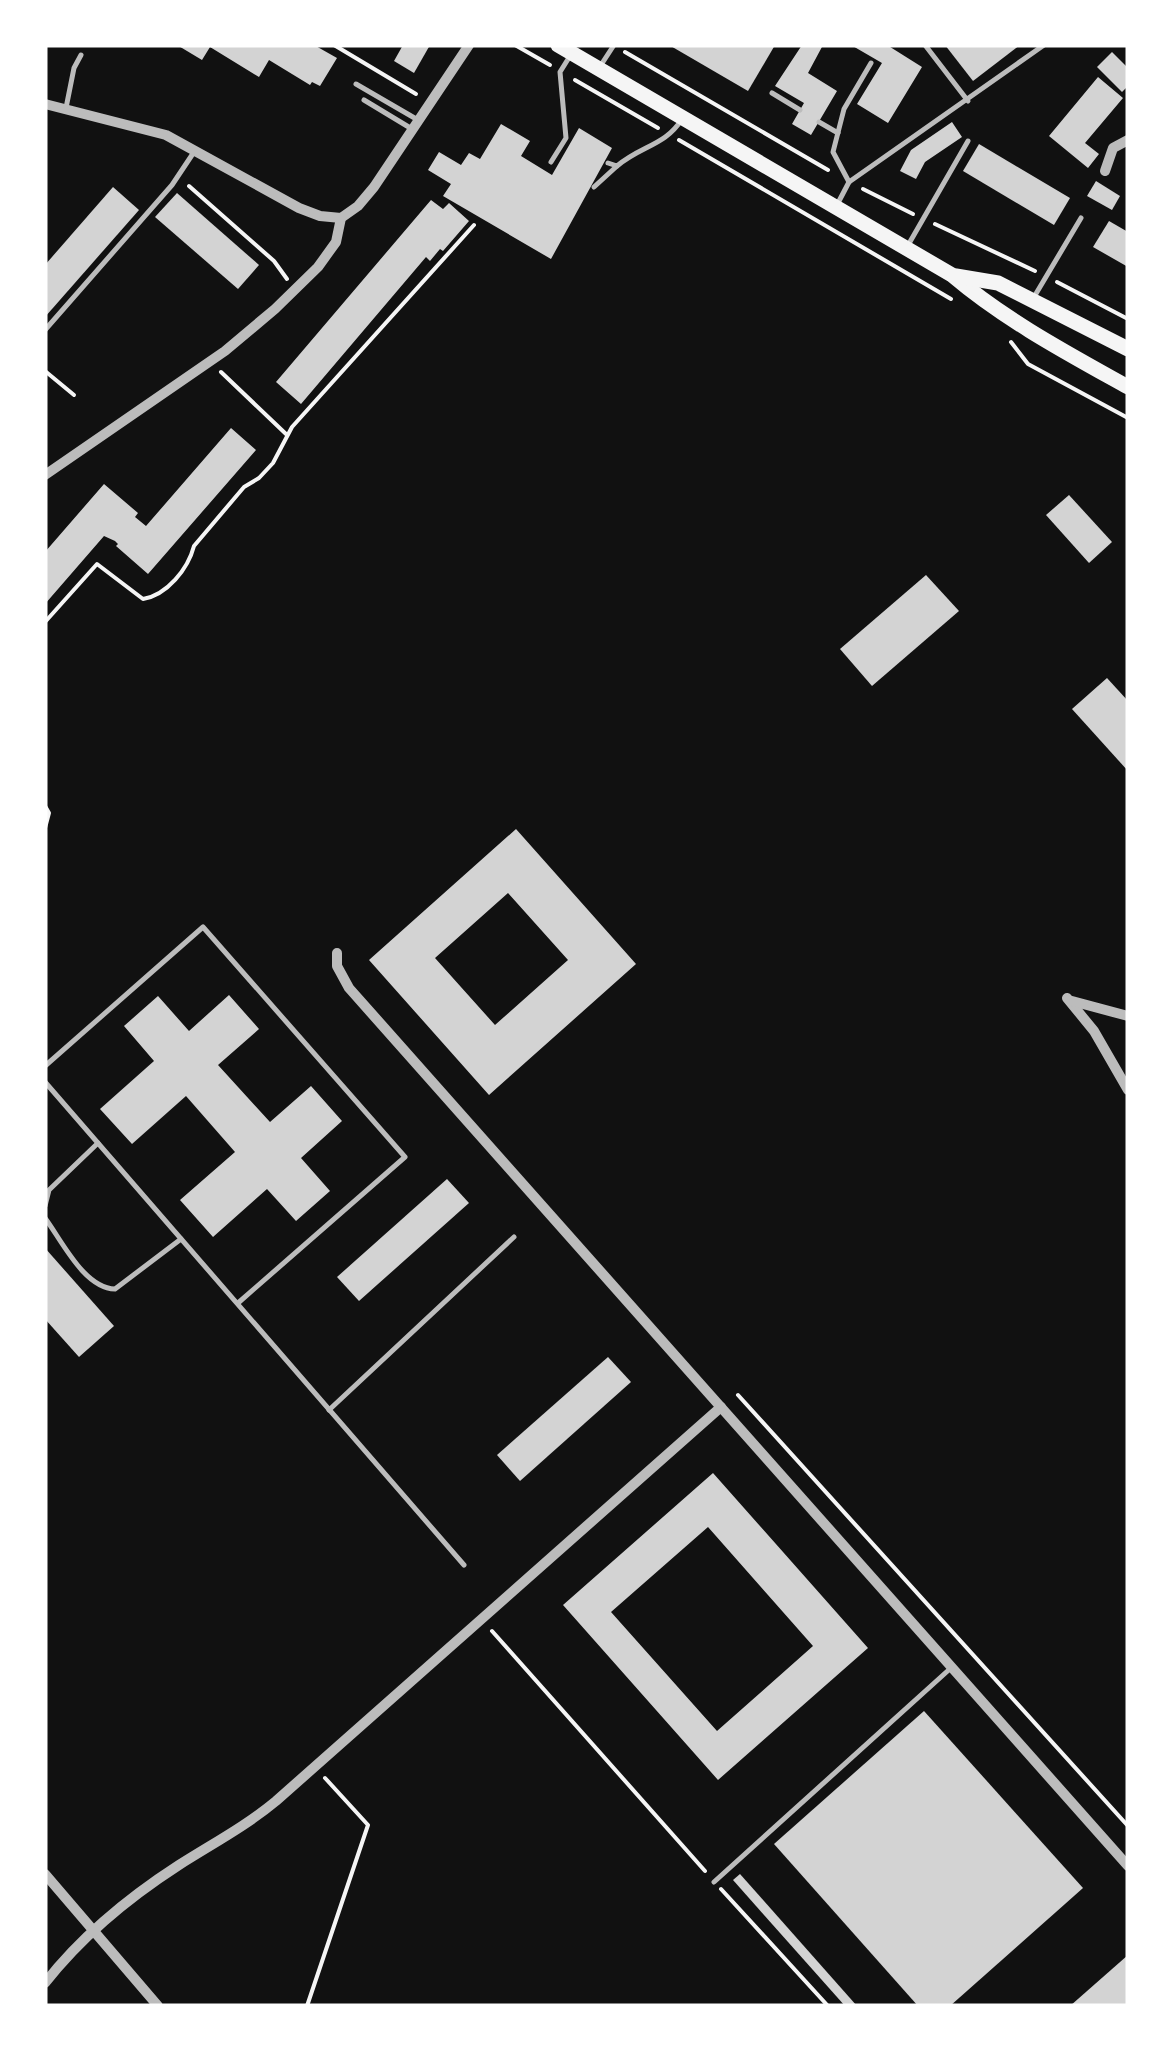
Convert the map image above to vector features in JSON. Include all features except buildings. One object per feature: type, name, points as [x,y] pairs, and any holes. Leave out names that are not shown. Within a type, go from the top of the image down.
[{"type":"main road","points":[[564,49],[952,275],[996,310],[1128,387]]},
{"type":"main road","points":[[952,275],[998,283],[1128,349]]},
{"type":"street","points":[[45,104],[142,127],[196,150],[299,208],[341,218],[374,187],[469,45]]},
{"type":"street","points":[[1105,171],[1112,148],[1128,140]]},
{"type":"street","points":[[45,475],[212,360],[296,290],[336,242],[341,218]]},
{"type":"street","points":[[337,953],[348,988],[1128,1866]]},
{"type":"street","points":[[1128,1016],[1067,998],[1094,1032],[1128,1090]]},
{"type":"street","points":[[45,1983],[95,1932],[154,1882],[248,1824],[315,1767],[721,1407]]},
{"type":"street","points":[[45,1874],[158,2006]]},
{"type":"lane","points":[[599,69],[614,45]]},
{"type":"lane","points":[[925,45],[968,102]]},
{"type":"lane","points":[[836,208],[849,182],[968,102],[1039,46]]},
{"type":"lane","points":[[551,162],[566,138],[560,72],[564,49]]},
{"type":"lane","points":[[66,108],[80,55]]},
{"type":"lane","points":[[849,182],[833,152],[844,108],[870,63]]},
{"type":"lane","points":[[356,84],[415,125]]},
{"type":"lane","points":[[772,93],[800,110]]},
{"type":"lane","points":[[364,100],[415,125]]},
{"type":"lane","points":[[594,187],[634,152],[671,136],[682,119]]},
{"type":"lane","points":[[819,122],[838,134]]},
{"type":"lane","points":[[907,249],[968,142]]},
{"type":"lane","points":[[45,330],[196,150]]},
{"type":"lane","points":[[608,163],[618,166]]},
{"type":"lane","points":[[1032,300],[1081,218]]},
{"type":"lane","points":[[45,1066],[203,927],[405,1157],[238,1303]]},
{"type":"lane","points":[[45,1082],[464,1564]]},
{"type":"lane","points":[[45,1206],[49,1190],[98,1143]]},
{"type":"lane","points":[[45,1218],[92,1281],[104,1289],[115,1290],[182,1238]]},
{"type":"lane","points":[[329,1410],[514,1238]]},
{"type":"lane","points":[[714,1882],[952,1668]]},
{"type":"path","points":[[334,45],[431,102]]},
{"type":"path","points":[[515,45],[965,307]]},
{"type":"path","points":[[176,178],[194,189],[274,261],[296,290]]},
{"type":"path","points":[[45,622],[97,564],[144,598],[165,590],[191,558],[194,546],[273,463],[288,435],[474,225]]},
{"type":"path","points":[[1008,337],[1028,364],[1128,418]]},
{"type":"path","points":[[212,360],[288,435]]},
{"type":"path","points":[[45,370],[74,395]]},
{"type":"path","points":[[45,806],[49,813],[45,828]]},
{"type":"path","points":[[738,1395],[1128,1826]]},
{"type":"path","points":[[482,1620],[828,2006]]},
{"type":"path","points":[[307,2006],[368,1825],[315,1767]]}]
